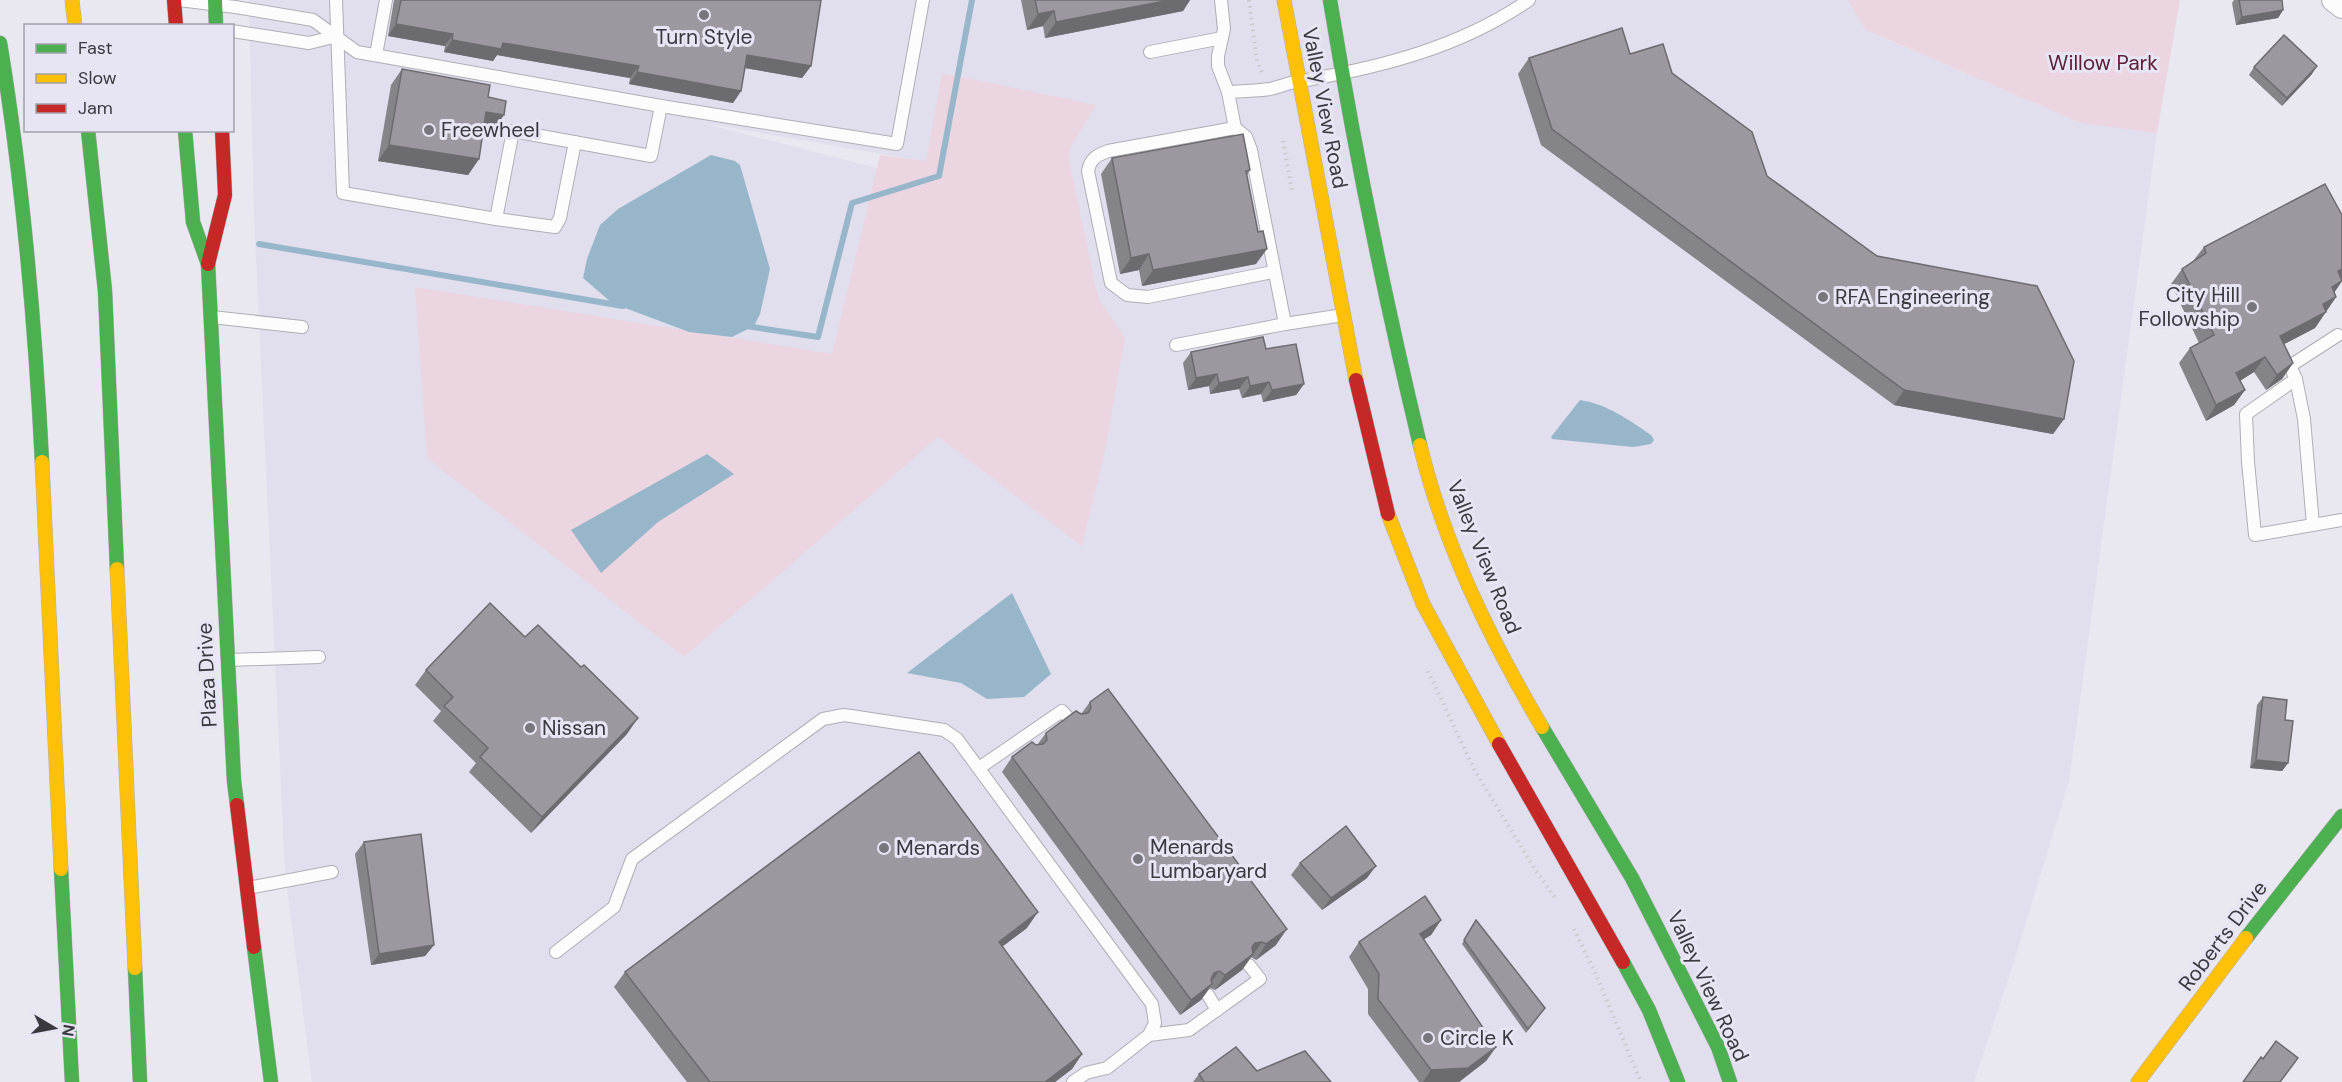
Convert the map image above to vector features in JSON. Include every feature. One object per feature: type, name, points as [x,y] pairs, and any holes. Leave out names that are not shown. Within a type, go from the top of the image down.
[{"type":"main road","points":[[72,0],[75,24]]},
{"type":"main road","points":[[174,0],[180,24]]},
{"type":"main road","name":"Valley View Road","points":[[1284,0],[1343,315],[1372,457],[1389,517],[1423,604],[1490,730],[1622,958],[1649,1010],[1678,1082]]},
{"type":"main road","name":"Valley View Road","points":[[1330,0],[1342,74],[1405,383],[1426,470],[1455,554],[1486,624],[1521,691],[1632,878],[1664,939],[1718,1047],[1730,1082]]},
{"type":"main road","points":[[215,2],[216,24]]},
{"type":"main road","points":[[0,43],[25,231],[38,372],[72,1082]]},
{"type":"main road","points":[[88,132],[105,291],[140,1082]]},
{"type":"main road","name":"Plaza Drive","points":[[185,132],[193,222],[208,264]]},
{"type":"main road","name":"Plaza Drive","points":[[222,132],[225,195],[208,264],[227,660],[234,781],[271,1082]]},
{"type":"main road","name":"Roberts Drive","points":[[2138,1082],[2246,938],[2342,816]]},
{"type":"main road","points":[[138,998],[146,1082]]},
{"type":"main road","points":[[60,1082],[68,1000]]},
{"type":"street","points":[[2333,0],[2342,8]]},
{"type":"lane","points":[[179,0],[215,2],[313,20],[357,52],[661,106],[897,144],[923,0]]},
{"type":"lane","points":[[336,0],[343,193],[555,227],[560,218],[575,142]]},
{"type":"lane","points":[[376,55],[386,0]]},
{"type":"lane","points":[[1221,0],[1224,29],[1218,66],[1228,92],[1235,128],[1246,137],[1251,150],[1284,324]]},
{"type":"lane","points":[[1228,92],[1270,89],[1420,54],[1473,34],[1505,17],[1529,0]]},
{"type":"lane","points":[[234,32],[309,44],[337,36]]},
{"type":"lane","points":[[1150,52],[1222,38]]},
{"type":"lane","points":[[496,219],[513,131],[651,156],[661,106]]},
{"type":"lane","points":[[1235,128],[1108,151],[1094,158],[1089,164],[1088,171],[1111,283],[1127,296],[1148,297],[1273,272]]},
{"type":"lane","points":[[1176,345],[1343,315]]},
{"type":"lane","points":[[210,316],[302,327]]},
{"type":"lane","points":[[2313,525],[2304,419],[2296,379],[2290,366],[2341,336]]},
{"type":"lane","points":[[2296,379],[2246,414],[2255,535],[2342,520]]},
{"type":"lane","points":[[227,660],[319,657]]},
{"type":"lane","points":[[979,768],[1062,711],[1072,722]]},
{"type":"lane","points":[[556,952],[614,907],[632,859],[824,719],[844,715],[944,730],[957,739],[979,768],[1147,995],[1155,1013],[1155,1023],[1149,1035],[1107,1068],[1086,1073],[1073,1082]]},
{"type":"lane","points":[[1019,741],[1028,753]]},
{"type":"lane","points":[[246,888],[332,872]]},
{"type":"lane","points":[[1149,1035],[1189,1030],[1260,979],[1249,965]]},
{"type":"lane","points":[[1208,995],[1217,1010]]},
{"type":"lane","points":[[1100,1082],[1107,1068]]},
{"type":"shaded area","points":[[249,0],[1852,0],[1874,34],[2044,107],[2157,133],[2069,781],[2014,962],[1974,1082],[312,1082],[285,872],[254,214]],"holes":[[[698,122],[927,162],[924,180]]]},
{"type":"green space","name":"Willow Park","points":[[1848,0],[2180,0],[2157,133],[2081,123],[1866,30]]},
{"type":"green space","points":[[942,73],[1096,105],[1070,148],[1069,160],[1098,298],[1125,338],[1105,450],[1082,546],[938,437],[684,657],[427,458],[415,287],[832,354],[880,155],[926,161]]},
{"type":"water","points":[[711,155],[735,161],[740,165],[770,269],[760,314],[754,326],[732,337],[689,332],[612,303],[583,278],[587,259],[600,225],[618,209]]},
{"type":"water","points":[[1580,400],[1617,413],[1651,435],[1654,440],[1651,444],[1633,447],[1552,439],[1551,437]]},
{"type":"water","points":[[707,454],[734,474],[658,522],[601,573],[571,530]]},
{"type":"water","points":[[1012,593],[1051,674],[1024,697],[987,699],[961,683],[907,673]]},
{"type":"building","points":[[401,0],[821,0],[811,66],[747,55],[741,91],[637,72],[639,66],[503,43],[501,49],[452,40],[453,34],[396,24]]},
{"type":"building","points":[[1035,0],[1170,0],[1056,22],[1054,11],[1038,14]]},
{"type":"building","points":[[2239,0],[2282,0],[2283,10],[2242,17]]},
{"type":"building","points":[[1622,28],[1630,54],[1663,44],[1672,73],[1752,132],[1767,176],[1877,256],[2037,286],[2074,361],[2064,419],[1904,390],[1552,129],[1529,58]]},
{"type":"building","points":[[2284,35],[2317,66],[2287,98],[2254,67]]},
{"type":"building","name":"Freewheel","points":[[402,69],[490,85],[488,97],[506,101],[504,115],[486,112],[479,159],[389,145]]},
{"type":"building","points":[[1243,134],[1250,170],[1246,171],[1258,232],[1263,231],[1267,249],[1153,270],[1149,254],[1131,258],[1112,158]]},
{"type":"building","name":"City Hill Followship","points":[[2325,184],[2342,215],[2342,269],[2338,271],[2342,281],[2332,287],[2336,297],[2323,304],[2326,312],[2280,336],[2293,363],[2277,375],[2265,357],[2236,373],[2245,390],[2216,405],[2190,348],[2214,335],[2182,269],[2206,253],[2204,247]]},
{"type":"building","points":[[1263,337],[1266,349],[1296,344],[1304,384],[1272,390],[1269,382],[1250,386],[1248,377],[1219,383],[1217,374],[1196,378],[1191,352]]},
{"type":"building","name":"Nissan","points":[[490,603],[525,637],[538,625],[581,667],[584,665],[638,718],[542,817],[480,757],[488,748],[444,706],[453,697],[426,670]]},
{"type":"building","name":"Menards Lumbaryard","points":[[1108,689],[1287,929],[1266,944],[1255,943],[1252,947],[1253,954],[1225,975],[1219,971],[1214,973],[1211,979],[1212,984],[1191,1000],[1012,757],[1032,742],[1036,745],[1043,744],[1047,740],[1046,733],[1076,711],[1081,714],[1088,713],[1091,708],[1090,702]]},
{"type":"building","points":[[2263,697],[2287,700],[2285,720],[2293,721],[2288,763],[2256,760]]},
{"type":"building","name":"Menards","points":[[919,752],[1038,912],[999,942],[1082,1054],[1045,1082],[710,1082],[625,972]]},
{"type":"building","points":[[1346,826],[1376,866],[1331,898],[1300,863]]},
{"type":"building","points":[[421,834],[434,945],[379,954],[364,842]]},
{"type":"building","points":[[1425,896],[1441,920],[1420,934],[1496,1047],[1468,1068],[1431,1070],[1378,999],[1379,974],[1359,942]]},
{"type":"building","name":"Circle K","points":[[1476,920],[1545,1008],[1528,1029],[1464,940]]},
{"type":"building","points":[[2276,1041],[2298,1058],[2280,1082],[2243,1082],[2261,1057],[2263,1059]]},
{"type":"building","points":[[1236,1047],[1257,1071],[1305,1051],[1331,1082],[1204,1082],[1199,1074]]},
{"type":"waterway","points":[[746,326],[818,337],[852,203],[939,176],[972,0]]},
{"type":"waterway","points":[[259,244],[623,306]]},
{"type":"traffic: fast","points":[[215,0],[216,24]]},
{"type":"traffic: fast","points":[[1330,0],[1371,223],[1420,445]]},
{"type":"traffic: fast","points":[[0,43],[27,252],[42,462]]},
{"type":"traffic: fast","points":[[88,132],[105,291],[117,569]]},
{"type":"traffic: fast","points":[[185,132],[193,222],[208,264],[237,805]]},
{"type":"traffic: fast","points":[[1542,727],[1632,878],[1718,1047],[1730,1082]]},
{"type":"traffic: fast","points":[[2246,938],[2342,816]]},
{"type":"traffic: fast","points":[[61,869],[72,1082]]},
{"type":"traffic: fast","points":[[254,947],[271,1082]]},
{"type":"traffic: fast","points":[[1623,962],[1649,1010],[1678,1082]]},
{"type":"traffic: fast","points":[[135,968],[140,1082]]},
{"type":"traffic: slow","points":[[72,0],[75,24]]},
{"type":"traffic: slow","points":[[1284,0],[1356,380]]},
{"type":"traffic: slow","points":[[1420,445],[1442,519],[1470,590],[1504,660],[1542,727]]},
{"type":"traffic: slow","points":[[42,462],[61,869]]},
{"type":"traffic: slow","points":[[1388,514],[1423,604],[1499,744]]},
{"type":"traffic: slow","points":[[117,569],[135,968]]},
{"type":"traffic: slow","points":[[2138,1082],[2246,938]]},
{"type":"traffic: jam","points":[[174,0],[176,24]]},
{"type":"traffic: jam","points":[[208,264],[225,195],[222,132]]},
{"type":"traffic: jam","points":[[1356,380],[1388,514]]},
{"type":"traffic: jam","points":[[1499,744],[1623,962]]},
{"type":"traffic: jam","points":[[237,805],[254,947]]},
{"type":"place","name":"Turn Style","points":[[704,15]]},
{"type":"place","name":"Freewheel","points":[[429,130]]},
{"type":"place","name":"RFA Engineering","points":[[1823,297]]},
{"type":"place","name":"City Hill Followship","points":[[2252,307]]},
{"type":"place","name":"Nissan","points":[[530,728]]},
{"type":"place","name":"Menards","points":[[884,848]]},
{"type":"place","name":"Menards Lumbaryard","points":[[1138,859]]},
{"type":"place","name":"Circle K","points":[[1428,1038]]}]
